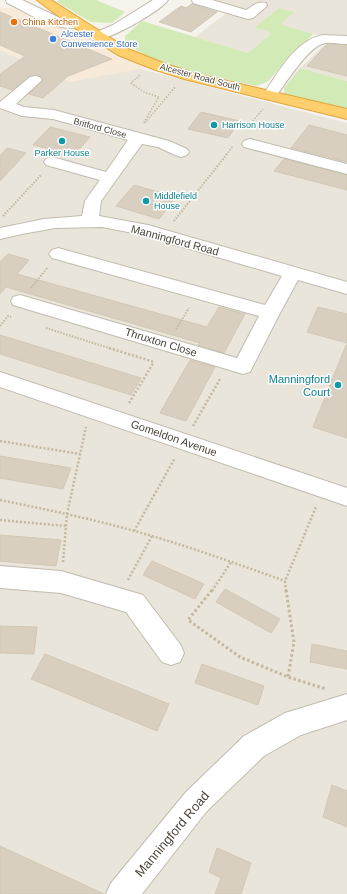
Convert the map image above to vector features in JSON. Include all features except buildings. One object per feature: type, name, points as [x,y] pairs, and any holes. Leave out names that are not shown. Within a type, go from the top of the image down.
[{"type":"highway","name":"Alcester Road South","points":[[43,0],[123,52],[158,66],[188,76],[347,114]]},
{"type":"street","points":[[12,0],[57,22],[78,24]]},
{"type":"street","points":[[97,36],[118,28],[162,0]]},
{"type":"street","points":[[198,0],[248,15],[261,6]]},
{"type":"street","points":[[270,95],[290,68],[311,44],[317,40],[324,39],[347,40]]},
{"type":"street","name":"Britford Close","points":[[35,80],[5,105],[22,111],[54,115],[138,138],[93,201],[90,221]]},
{"type":"street","points":[[138,138],[169,146],[181,152]]},
{"type":"street","points":[[244,139],[347,169]]},
{"type":"street","points":[[52,162],[110,178]]},
{"type":"street","name":"Manningford Road","points":[[0,234],[19,228],[53,223],[90,221],[115,224],[347,288]]},
{"type":"street","points":[[58,254],[270,313]]},
{"type":"street","name":"Thruxton Close","points":[[18,310],[165,344],[243,367],[270,313],[293,273]]},
{"type":"street","name":"Gomeldon Avenue","points":[[0,379],[323,490],[347,496]]},
{"type":"street","points":[[0,578],[61,582],[134,603],[171,653]]},
{"type":"street","name":"Manningford Road","points":[[124,893],[196,802],[254,746],[340,699]]},
{"type":"path","points":[[158,66],[142,73],[131,83],[144,92],[159,97],[140,130],[179,83]]},
{"type":"path","points":[[162,236],[244,139],[265,106],[270,95]]},
{"type":"path","points":[[0,219],[52,162]]},
{"type":"path","points":[[0,326],[8,316],[18,310],[58,254]]},
{"type":"path","points":[[119,419],[198,293]]},
{"type":"path","points":[[8,316],[18,310]]},
{"type":"path","points":[[44,328],[154,362]]},
{"type":"path","points":[[134,531],[184,441],[230,363]]},
{"type":"path","points":[[61,582],[67,514],[90,409]]},
{"type":"path","points":[[0,441],[80,454]]},
{"type":"path","points":[[288,677],[294,642],[285,581],[323,490]]},
{"type":"path","points":[[0,500],[67,514],[152,536],[285,581]]},
{"type":"path","points":[[0,520],[66,526]]},
{"type":"path","points":[[118,598],[152,536]]},
{"type":"path","points":[[231,562],[209,596],[188,620],[240,657],[340,699]]},
{"type":"shaded area","points":[[207,0],[347,0],[347,35],[332,36],[313,34],[279,24],[293,12],[279,8],[254,28],[268,31],[271,34],[248,53],[195,37],[233,8]]},
{"type":"shaded area","points":[[0,8],[12,8],[81,34],[151,67],[69,82],[0,50]]},
{"type":"shaded area","points":[[331,43],[347,44],[347,81],[300,68],[324,45]]},
{"type":"shaded area","points":[[0,50],[69,82],[137,68],[347,123],[347,894],[0,894]]},
{"type":"green space","points":[[59,0],[96,0],[125,12],[112,23],[91,22],[57,2]]},
{"type":"green space","points":[[279,8],[294,12],[280,24],[313,34],[267,82],[256,86],[200,74],[158,62],[125,44],[125,36],[142,21],[248,53],[271,34],[268,31],[254,28]]},
{"type":"green space","points":[[300,68],[347,81],[347,110],[284,94],[284,88]]},
{"type":"place","name":"China Kitchen","points":[[14,22]]},
{"type":"place","name":"Alcester Convenience Store","points":[[53,39]]},
{"type":"place","name":"Harrison House","points":[[214,125]]},
{"type":"place","name":"Parker House","points":[[62,141]]},
{"type":"place","name":"Middlefield House","points":[[146,201]]},
{"type":"place","name":"Manningford Court","points":[[338,385]]}]
